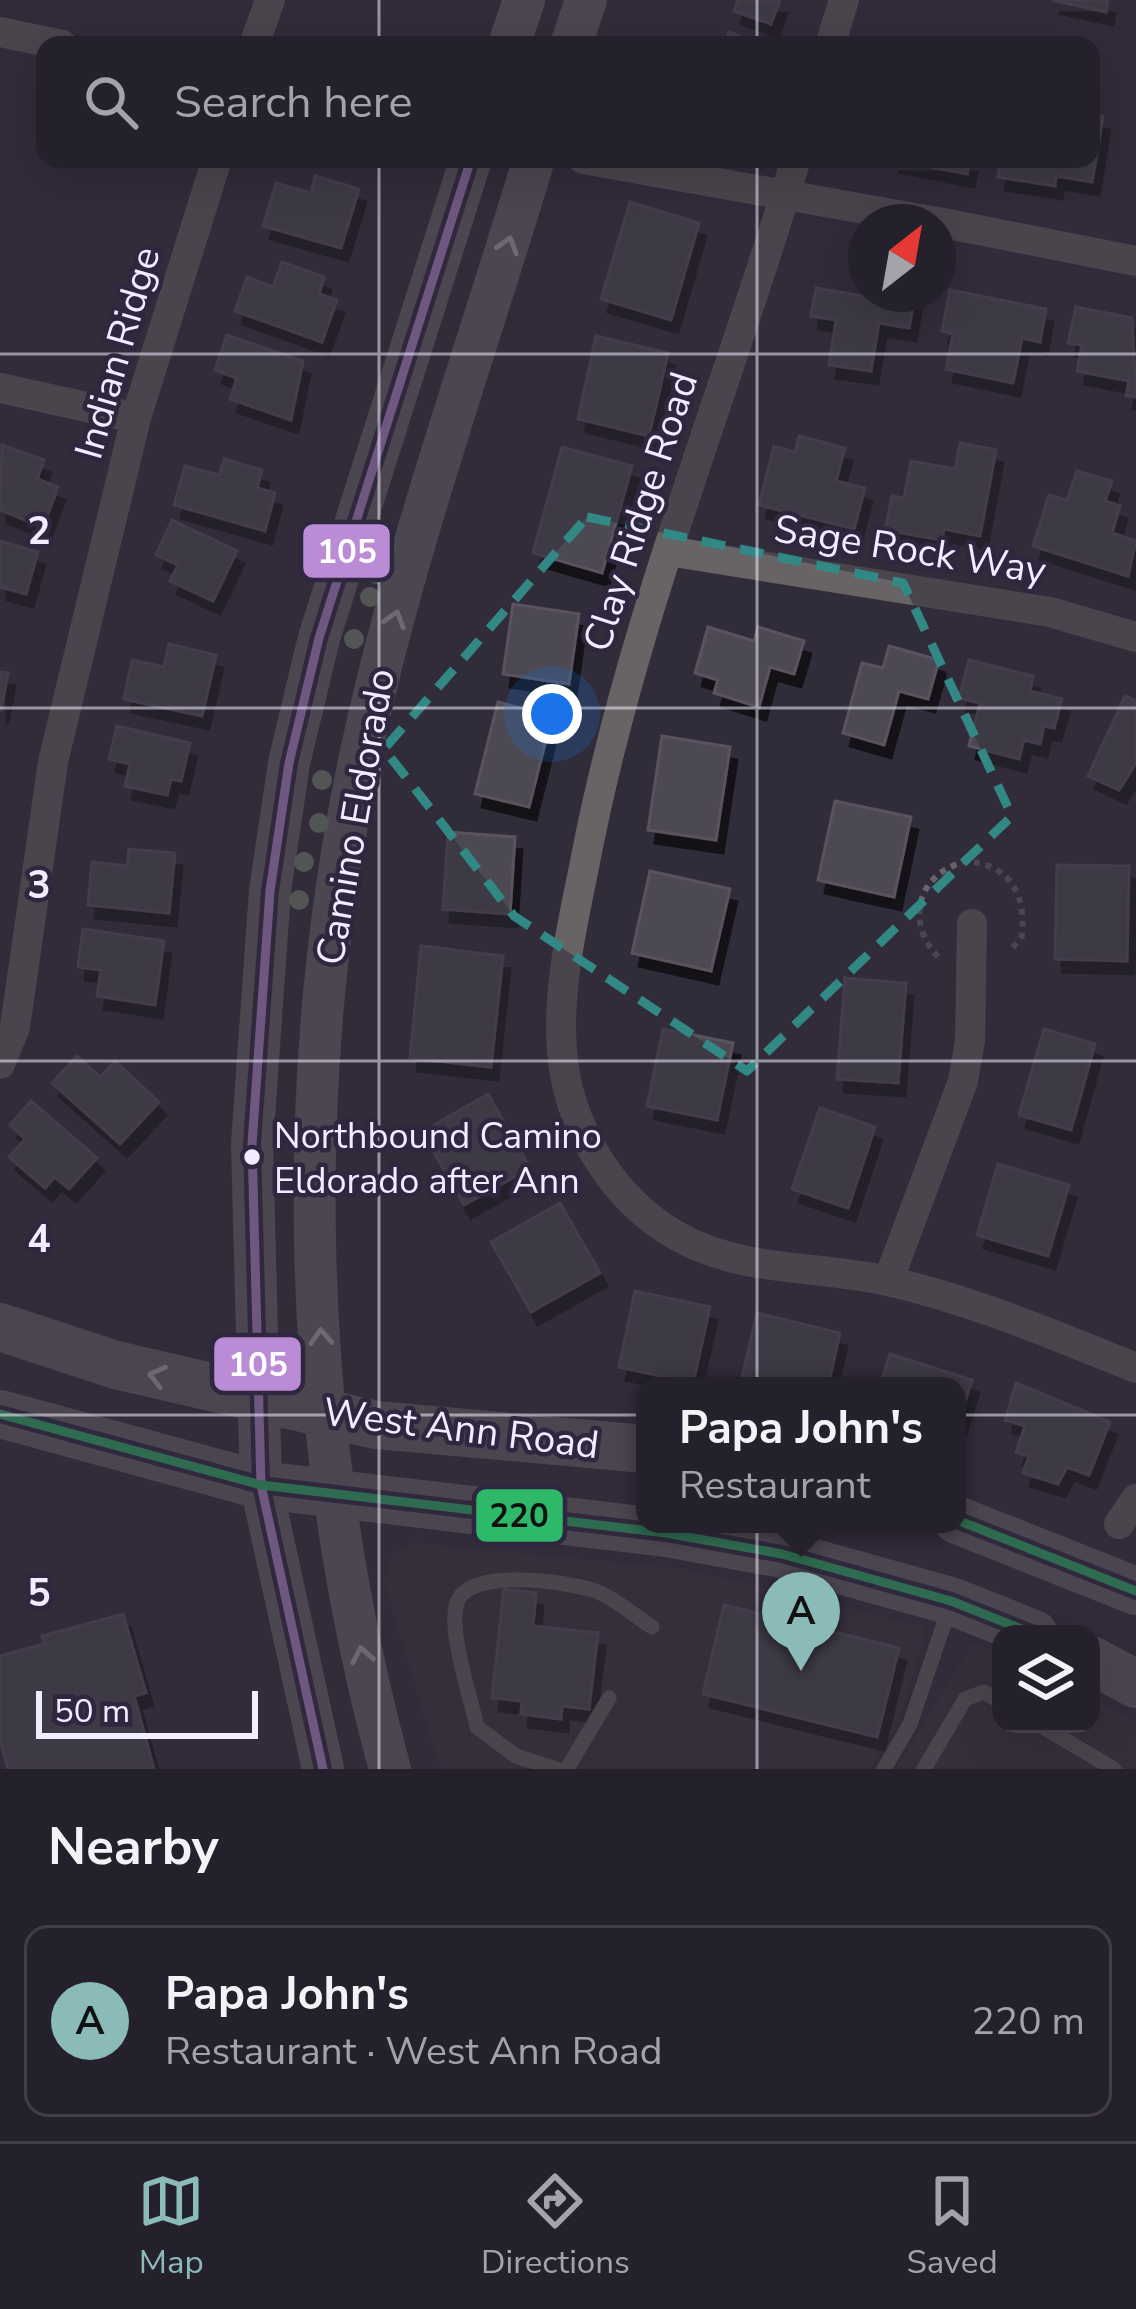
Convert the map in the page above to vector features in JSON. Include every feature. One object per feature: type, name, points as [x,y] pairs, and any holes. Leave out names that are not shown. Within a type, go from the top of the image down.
[{"type":"main road","points":[[512,36],[524,0]]},
{"type":"main road","points":[[574,36],[586,0]]},
{"type":"main road","name":"Camino Eldorado","points":[[323,1769],[261,1485],[252,1144],[270,891],[290,763],[349,535],[468,168]]},
{"type":"main road","name":"Camino Eldorado","points":[[390,1769],[369,1693],[333,1496],[326,1415],[318,1277],[321,1072],[329,954],[346,833],[389,641],[532,168]]},
{"type":"main road","name":"West Ann Road","points":[[0,1327],[116,1365],[376,1425],[636,1448]]},
{"type":"main road","name":"West Ann Road","points":[[0,1414],[261,1485],[636,1533]]},
{"type":"main road","points":[[966,1524],[1136,1591]]},
{"type":"main road","name":"West Ann Road","points":[[639,1533],[730,1544],[833,1565],[1011,1625]]},
{"type":"main road","points":[[1100,1665],[1136,1684]]},
{"type":"street","points":[[257,36],[270,0]]},
{"type":"street","points":[[833,36],[844,0]]},
{"type":"street","points":[[0,32],[36,40]]},
{"type":"street","name":"Indian Ridge","points":[[0,1064],[15,1027],[53,762],[136,418],[214,168]]},
{"type":"street","points":[[629,168],[848,208]]},
{"type":"street","name":"Clay Ridge Road","points":[[793,168],[668,551],[599,789],[573,925],[562,1052],[571,1099],[608,1174],[676,1235],[744,1262],[889,1281],[1136,1368]]},
{"type":"street","points":[[956,226],[1136,261]]},
{"type":"street","points":[[0,388],[136,418]]},
{"type":"street","name":"Sage Rock Way","points":[[668,551],[1049,612],[1136,637]]},
{"type":"street","points":[[889,1281],[963,1081],[970,1041],[972,924]]},
{"type":"lane","points":[[556,1769],[515,1756],[477,1727],[454,1623],[458,1599],[472,1585],[499,1579],[593,1589],[652,1627]]},
{"type":"lane","points":[[886,1768],[910,1724],[951,1601]]},
{"type":"lane","points":[[925,1769],[965,1699],[984,1692],[992,1697]]},
{"type":"lane","points":[[567,1769],[609,1698]]},
{"type":"lane","points":[[1053,1733],[1114,1769]]},
{"type":"path","points":[[938,956],[919,926],[923,891],[949,866],[967,861],[1001,871],[1022,900],[1022,936],[1010,952]]},
{"type":"highlighted area","points":[[587,517],[903,583],[1012,816],[747,1071],[514,916],[384,749]]},
{"type":"shaded area","points":[[411,1543],[684,1569],[927,1627],[900,1718],[870,1769],[440,1769],[384,1582],[391,1556]]},
{"type":"shaded area","points":[[972,1644],[992,1650],[992,1733],[1100,1733],[1100,1703],[1136,1722],[1136,1769],[896,1769]]},
{"type":"building","points":[[738,0],[780,0],[771,24],[734,11]]},
{"type":"building","points":[[1052,0],[1108,0],[1106,12]]},
{"type":"building","points":[[937,168],[968,168],[967,174]]},
{"type":"building","points":[[1000,168],[1094,168],[1092,182],[1056,176],[1055,186],[998,177]]},
{"type":"building","points":[[315,176],[359,189],[341,248],[263,226],[276,183],[311,193]]},
{"type":"building","points":[[630,202],[699,223],[671,320],[601,299]]},
{"type":"building","points":[[282,262],[324,277],[319,294],[337,300],[322,342],[235,311],[247,277],[273,287]]},
{"type":"building","points":[[816,288],[848,293],[848,312],[912,312],[909,328],[879,323],[871,371],[829,365],[836,320],[811,316]]},
{"type":"building","points":[[956,291],[1046,309],[1040,342],[1022,338],[1013,383],[946,369],[953,334],[942,331],[946,312],[956,312]]},
{"type":"building","points":[[1076,307],[1132,318],[1136,397],[1126,396],[1129,381],[1077,371],[1082,345],[1068,343]]},
{"type":"building","points":[[227,335],[303,361],[291,420],[230,399],[237,378],[215,370]]},
{"type":"building","points":[[596,336],[668,353],[649,436],[578,419]]},
{"type":"building","points":[[799,436],[845,448],[836,481],[865,488],[854,529],[759,505],[774,446],[795,452]]},
{"type":"building","points":[[960,443],[996,450],[980,536],[944,529],[942,540],[885,530],[892,496],[904,498],[911,461],[955,469]]},
{"type":"building","points":[[2,445],[44,460],[37,479],[58,487],[43,527],[0,510]]},
{"type":"building","points":[[562,447],[632,466],[602,573],[533,553]]},
{"type":"building","points":[[224,459],[262,470],[257,488],[275,493],[265,531],[174,505],[185,466],[219,475]]},
{"type":"building","points":[[1077,471],[1112,481],[1105,501],[1120,506],[1112,533],[1136,541],[1128,576],[1033,546],[1049,495],[1067,500]]},
{"type":"building","points":[[172,520],[237,551],[213,601],[170,581],[178,565],[156,555]]},
{"type":"building","points":[[0,541],[38,552],[26,594],[0,587]]},
{"type":"building","points":[[513,604],[579,614],[569,684],[503,674]]},
{"type":"building","points":[[708,627],[754,641],[758,627],[804,641],[794,674],[770,667],[759,707],[714,693],[718,680],[695,673]]},
{"type":"building","points":[[169,644],[216,655],[202,716],[124,699],[132,660],[164,667]]},
{"type":"building","points":[[889,646],[939,660],[928,699],[899,691],[884,745],[843,733],[862,663],[883,668]]},
{"type":"building","points":[[969,660],[1033,676],[1030,691],[1062,699],[1054,728],[1044,726],[1040,744],[1024,740],[1019,759],[969,746],[980,703],[959,698]]},
{"type":"building","points":[[0,672],[8,673],[1,710],[0,710]]},
{"type":"building","points":[[1125,696],[1136,701],[1136,763],[1119,790],[1088,776]]},
{"type":"building","points":[[498,702],[552,716],[529,807],[475,794]]},
{"type":"building","points":[[117,726],[190,743],[181,781],[171,779],[167,795],[125,786],[130,764],[109,759]]},
{"type":"building","points":[[662,736],[730,747],[716,840],[648,830]]},
{"type":"building","points":[[835,801],[911,817],[894,897],[818,880]]},
{"type":"building","points":[[448,832],[515,837],[510,914],[443,909]]},
{"type":"building","points":[[129,849],[175,853],[169,913],[88,905],[92,862],[127,866]]},
{"type":"building","points":[[1057,865],[1129,866],[1127,961],[1055,959]]},
{"type":"building","points":[[650,871],[730,889],[711,971],[632,953]]},
{"type":"building","points":[[83,929],[164,941],[155,1005],[97,996],[101,970],[78,967]]},
{"type":"building","points":[[421,946],[503,956],[491,1067],[410,1058]]},
{"type":"building","points":[[845,978],[906,983],[898,1083],[837,1079]]},
{"type":"building","points":[[663,1029],[733,1043],[717,1120],[647,1106]]},
{"type":"building","points":[[1044,1029],[1095,1044],[1071,1130],[1019,1115]]},
{"type":"building","points":[[77,1056],[100,1077],[115,1061],[159,1102],[120,1144],[52,1083]]},
{"type":"building","points":[[488,1094],[530,1168],[464,1205],[422,1132]]},
{"type":"building","points":[[31,1101],[97,1158],[69,1189],[55,1177],[45,1188],[9,1157],[25,1139],[10,1125]]},
{"type":"building","points":[[820,1108],[875,1127],[848,1208],[792,1189]]},
{"type":"building","points":[[998,1164],[1069,1185],[1048,1256],[977,1235]]},
{"type":"building","points":[[560,1203],[600,1273],[531,1312],[491,1242]]},
{"type":"building","points":[[635,1291],[710,1307],[694,1377],[665,1377],[619,1367]]},
{"type":"building","points":[[757,1313],[840,1333],[830,1377],[742,1377]]},
{"type":"building","points":[[890,1354],[963,1377],[883,1377]]},
{"type":"building","points":[[1016,1383],[1110,1422],[1089,1475],[1067,1467],[1058,1484],[1023,1473],[1029,1456],[1016,1452],[1025,1426],[1005,1420]]},
{"type":"building","points":[[504,1589],[536,1593],[533,1626],[598,1633],[589,1709],[562,1706],[561,1719],[521,1714],[522,1701],[492,1698]]},
{"type":"building","points":[[724,1605],[899,1648],[877,1737],[703,1694]]},
{"type":"building","points":[[123,1614],[146,1693],[134,1696],[154,1769],[8,1769],[0,1740],[0,1656],[44,1644],[42,1636]]},
{"type":"transit line","name":"105","points":[[323,1769],[261,1485],[252,1144],[270,891],[289,763],[319,638],[468,168]]},
{"type":"transit line","name":"220","points":[[0,1414],[261,1485],[636,1529]]},
{"type":"transit line","name":"220","points":[[966,1524],[1136,1591]]},
{"type":"transit line","name":"220","points":[[666,1533],[782,1554],[951,1601],[1011,1625]]},
{"type":"place","name":"Northbound Camino Eldorado after Ann","points":[[252,1157]]},
{"type":"place","name":"Papa John's","points":[[801,1671]]}]
